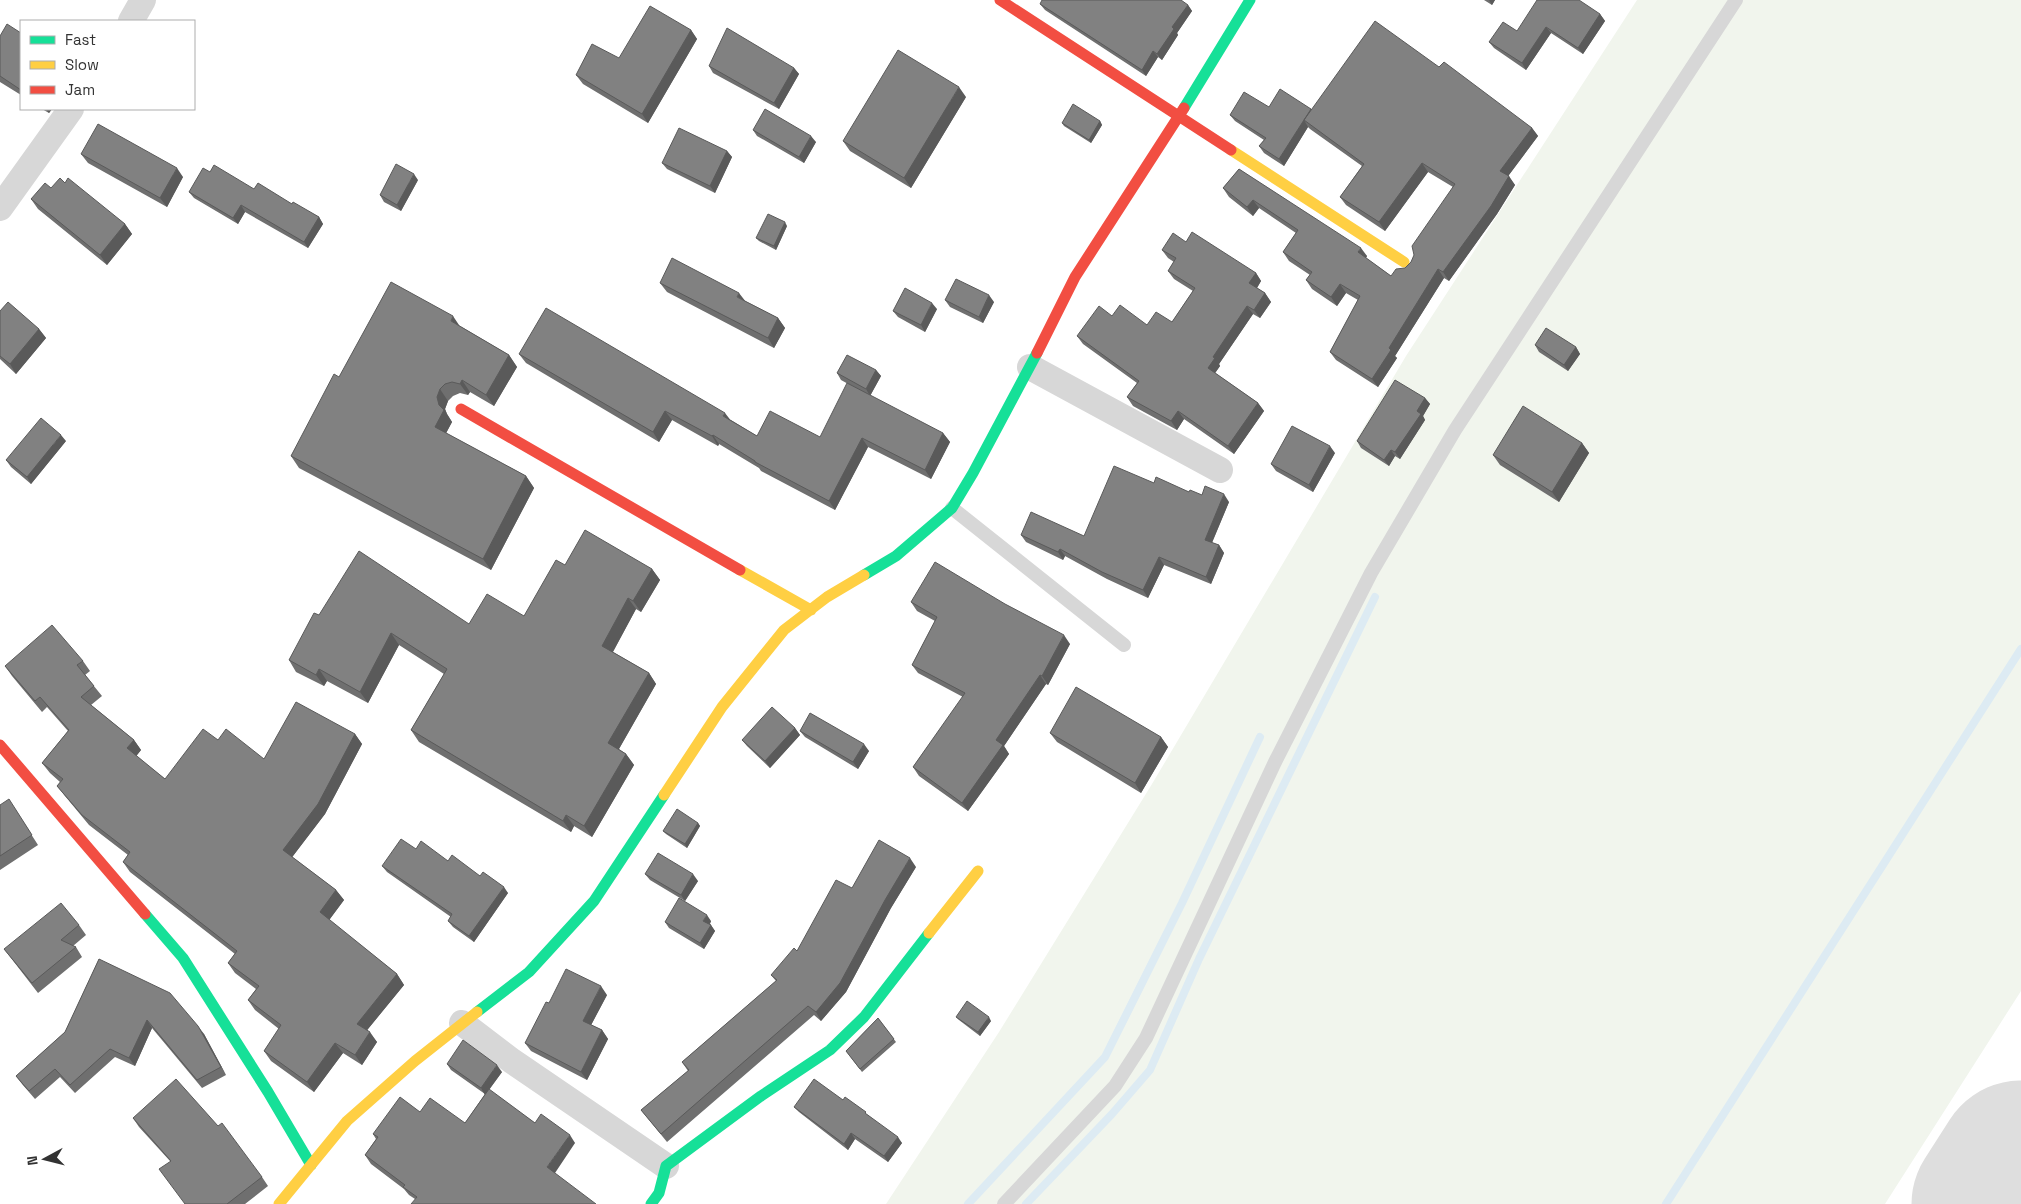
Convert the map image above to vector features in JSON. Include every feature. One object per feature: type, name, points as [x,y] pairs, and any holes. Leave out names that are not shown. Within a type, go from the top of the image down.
[{"type":"street","points":[[132,20],[143,0]]},
{"type":"street","points":[[1000,0],[1404,262]]},
{"type":"street","points":[[279,1204],[347,1121],[415,1061],[529,972],[594,901],[722,707],[784,630],[827,597],[896,556],[952,508],[1030,367],[1075,277],[1250,0]]},
{"type":"street","points":[[0,208],[70,110]]},
{"type":"street","points":[[1030,367],[1220,470]]},
{"type":"street","points":[[461,409],[811,610]]},
{"type":"street","points":[[0,745],[183,958],[268,1092],[311,1165]]},
{"type":"street","points":[[651,1204],[659,1193],[666,1166],[761,1096],[830,1050],[864,1017],[978,871]]},
{"type":"street","points":[[462,1023],[512,1061],[666,1166]]},
{"type":"lane","points":[[1004,1204],[1115,1086],[1146,1038],[1275,762],[1371,573],[1455,430],[1736,0]]},
{"type":"lane","points":[[952,508],[1124,645]]},
{"type":"shaded area","points":[[1637,0],[2021,0],[2021,991],[1885,1204],[886,1204],[999,1032],[1152,784],[1406,356]]},
{"type":"building","points":[[1042,0],[1181,0],[1188,5],[1172,27],[1174,29],[1157,54],[1153,51],[1142,70],[1040,4]]},
{"type":"building","points":[[1537,0],[1579,0],[1600,14],[1578,48],[1546,27],[1522,63],[1489,42],[1503,22],[1517,31]]},
{"type":"building","points":[[650,6],[691,30],[642,114],[576,75],[592,44],[619,58]]},
{"type":"building","points":[[1375,21],[1439,67],[1444,62],[1532,128],[1500,171],[1509,176],[1491,206],[1443,272],[1438,269],[1372,379],[1330,352],[1360,296],[1340,284],[1331,297],[1306,280],[1312,272],[1283,252],[1298,230],[1253,200],[1247,207],[1223,188],[1239,169],[1361,248],[1358,252],[1391,276],[1396,269],[1405,268],[1411,262],[1414,255],[1412,246],[1455,184],[1422,163],[1379,222],[1340,197],[1364,164],[1304,120]]},
{"type":"building","points":[[7,24],[20,32],[20,89],[0,76],[0,36]]},
{"type":"building","points":[[727,28],[794,68],[774,103],[709,66]]},
{"type":"building","points":[[898,50],[959,87],[904,178],[843,141]]},
{"type":"building","points":[[1280,89],[1311,109],[1279,159],[1259,146],[1266,138],[1230,115],[1244,92],[1269,107]]},
{"type":"building","points":[[1073,104],[1100,121],[1089,140],[1062,123]]},
{"type":"building","points":[[765,109],[811,136],[799,157],[753,130]]},
{"type":"building","points":[[98,124],[177,168],[160,198],[81,154]]},
{"type":"building","points":[[679,128],[727,151],[710,186],[662,163]]},
{"type":"building","points":[[396,164],[414,174],[397,205],[380,195]]},
{"type":"building","points":[[214,165],[254,189],[258,183],[292,204],[293,202],[319,217],[304,242],[241,205],[233,218],[189,192],[203,168],[210,172]]},
{"type":"building","points":[[60,178],[65,183],[68,178],[125,224],[100,255],[31,199],[45,183],[51,188]]},
{"type":"building","points":[[768,214],[785,222],[774,246],[756,238]]},
{"type":"building","points":[[1192,232],[1256,273],[1249,283],[1265,293],[1254,310],[1247,306],[1213,357],[1215,358],[1208,368],[1258,403],[1228,446],[1178,411],[1171,421],[1127,397],[1139,381],[1077,336],[1099,306],[1112,316],[1120,305],[1147,325],[1156,312],[1172,322],[1195,288],[1168,271],[1176,258],[1162,250],[1173,233],[1186,242]]},
{"type":"building","points":[[672,258],[739,293],[737,297],[778,318],[768,338],[660,283]]},
{"type":"building","points":[[956,279],[989,295],[979,317],[945,300]]},
{"type":"building","points":[[391,282],[453,316],[451,321],[509,355],[486,395],[462,380],[460,384],[452,382],[445,384],[440,389],[437,397],[439,405],[444,410],[435,427],[526,476],[483,559],[291,456],[334,374],[339,377]]},
{"type":"building","points":[[905,288],[932,303],[921,325],[893,311]]},
{"type":"building","points":[[8,302],[39,329],[10,364],[0,356],[0,311]]},
{"type":"building","points":[[546,308],[725,413],[723,416],[757,436],[770,411],[820,437],[847,383],[943,433],[925,470],[862,438],[829,501],[755,462],[713,435],[665,411],[653,432],[519,354]]},
{"type":"building","points":[[1546,328],[1576,347],[1564,365],[1535,345]]},
{"type":"building","points":[[847,355],[876,370],[866,389],[837,373]]},
{"type":"building","points":[[1395,380],[1425,398],[1417,411],[1421,414],[1395,452],[1391,450],[1384,460],[1357,441]]},
{"type":"building","points":[[1523,406],[1582,443],[1552,492],[1493,455]]},
{"type":"building","points":[[41,418],[61,435],[27,477],[6,460]]},
{"type":"building","points":[[1292,426],[1330,446],[1309,485],[1271,464]]},
{"type":"building","points":[[1114,466],[1154,483],[1156,477],[1189,492],[1190,490],[1202,495],[1205,486],[1224,494],[1205,540],[1219,545],[1206,577],[1159,557],[1143,590],[1102,572],[1060,549],[1058,552],[1021,535],[1031,512],[1084,536]]},
{"type":"building","points":[[585,530],[652,569],[633,601],[628,598],[602,646],[649,673],[608,743],[626,754],[584,826],[566,815],[563,821],[411,730],[447,669],[391,633],[360,692],[319,669],[316,675],[289,660],[314,613],[319,615],[359,551],[469,624],[487,594],[524,616],[556,560],[565,565]]},
{"type":"building","points":[[935,562],[1005,604],[1064,635],[1042,676],[1040,675],[996,740],[1003,745],[962,803],[913,767],[965,693],[912,665],[937,617],[911,602]]},
{"type":"building","points":[[52,625],[83,661],[77,665],[94,686],[81,697],[134,740],[127,748],[165,779],[203,729],[218,740],[226,729],[264,759],[296,702],[355,734],[318,804],[283,850],[336,890],[320,912],[397,974],[357,1024],[370,1032],[355,1055],[335,1043],[307,1082],[264,1051],[281,1025],[248,1000],[259,986],[228,963],[237,951],[123,862],[130,852],[82,815],[57,786],[63,779],[42,763],[69,730],[40,697],[35,701],[5,666]]},
{"type":"building","points":[[1076,687],[1161,737],[1135,783],[1050,733]]},
{"type":"building","points":[[772,707],[795,728],[765,761],[742,740]]},
{"type":"building","points":[[810,713],[864,744],[853,762],[800,731]]},
{"type":"building","points":[[9,799],[32,835],[0,856],[0,805]]},
{"type":"building","points":[[677,809],[698,823],[685,844],[663,831]]},
{"type":"building","points":[[401,839],[416,849],[421,841],[448,861],[452,855],[480,876],[483,872],[504,887],[469,936],[448,921],[452,914],[382,866]]},
{"type":"building","points":[[879,840],[910,858],[840,983],[816,1012],[808,1006],[661,1134],[641,1110],[689,1070],[682,1062],[777,980],[771,975],[794,948],[797,951],[836,880],[852,888]]},
{"type":"building","points":[[658,853],[693,874],[681,895],[645,874]]},
{"type":"building","points":[[679,898],[707,915],[703,921],[711,925],[700,943],[665,922]]},
{"type":"building","points":[[61,903],[79,925],[61,940],[76,947],[32,983],[4,949]]},
{"type":"building","points":[[99,959],[170,993],[198,1026],[221,1067],[197,1080],[147,1020],[129,1058],[110,1049],[70,1085],[55,1069],[29,1091],[16,1076],[65,1032]]},
{"type":"building","points":[[566,969],[601,986],[583,1021],[602,1030],[581,1072],[525,1043],[546,1002],[549,1003]]},
{"type":"building","points":[[967,1001],[989,1017],[978,1032],[956,1017]]},
{"type":"building","points":[[878,1018],[894,1039],[860,1069],[846,1051]]},
{"type":"building","points":[[463,1040],[497,1065],[481,1088],[447,1064]]},
{"type":"building","points":[[176,1079],[218,1126],[222,1123],[262,1177],[227,1204],[185,1204],[159,1169],[171,1161],[133,1118]]},
{"type":"building","points":[[814,1079],[843,1100],[845,1097],[898,1137],[884,1156],[851,1133],[844,1144],[794,1107]]},
{"type":"building","points":[[489,1089],[535,1123],[541,1114],[570,1135],[547,1167],[596,1204],[411,1204],[417,1197],[403,1187],[405,1185],[365,1155],[378,1137],[373,1134],[400,1097],[420,1112],[430,1098],[465,1123]]},
{"type":"waterway","points":[[1026,1204],[1112,1114],[1150,1070],[1199,959],[1375,597]]},
{"type":"waterway","points":[[1666,1204],[2021,649]]},
{"type":"waterway","points":[[968,1204],[1105,1057],[1182,903],[1260,737]]},
{"type":"runway","points":[[1996,1204],[2021,1165]]},
{"type":"traffic: fast","points":[[1184,108],[1250,0]]},
{"type":"traffic: fast","points":[[864,575],[896,556],[952,508],[973,473],[1037,353]]},
{"type":"traffic: fast","points":[[477,1012],[529,972],[594,901],[664,795]]},
{"type":"traffic: fast","points":[[145,914],[183,958],[268,1092],[311,1165]]},
{"type":"traffic: fast","points":[[651,1204],[659,1193],[666,1166],[761,1096],[830,1050],[864,1017],[929,933]]},
{"type":"traffic: slow","points":[[1231,150],[1404,262]]},
{"type":"traffic: slow","points":[[740,570],[811,610]]},
{"type":"traffic: slow","points":[[664,795],[722,707],[784,630],[827,597],[864,575]]},
{"type":"traffic: slow","points":[[929,933],[978,871]]},
{"type":"traffic: slow","points":[[279,1204],[347,1121],[415,1061],[477,1012]]},
{"type":"traffic: jam","points":[[1000,0],[1231,150]]},
{"type":"traffic: jam","points":[[1037,353],[1075,277],[1184,108]]},
{"type":"traffic: jam","points":[[461,409],[740,570]]},
{"type":"traffic: jam","points":[[0,745],[145,914]]}]
